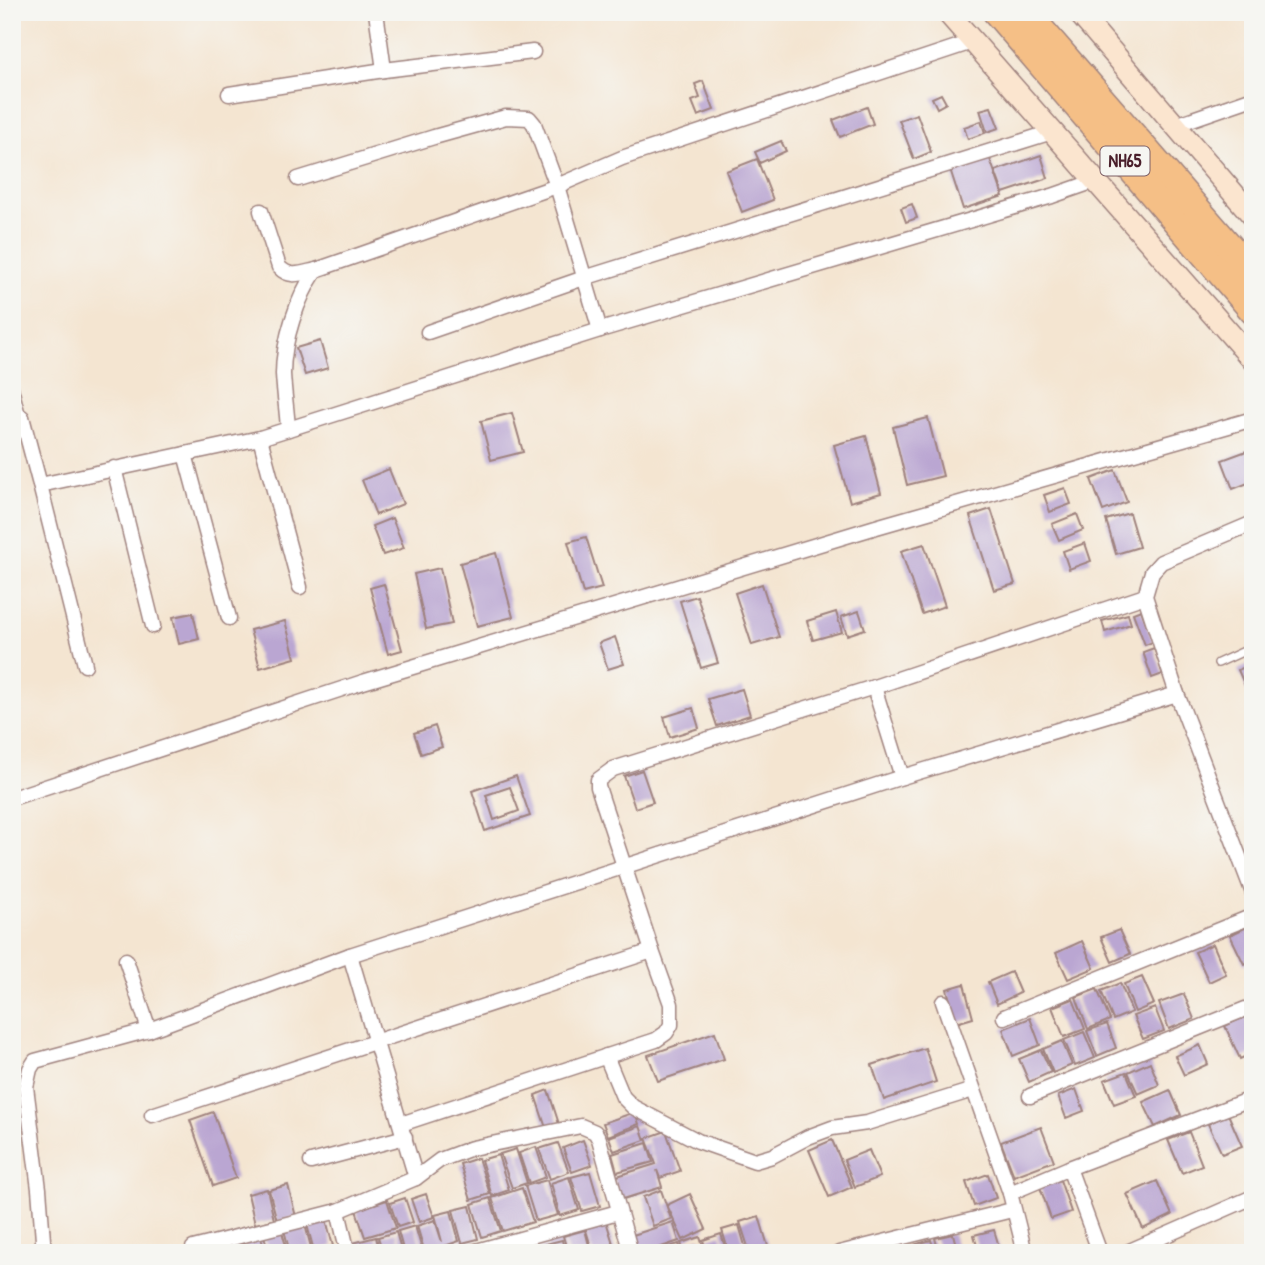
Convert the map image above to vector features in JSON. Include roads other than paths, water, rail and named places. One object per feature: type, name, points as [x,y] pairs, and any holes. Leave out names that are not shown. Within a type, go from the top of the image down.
[{"type":"highway","name":"NH65","points":[[996,12],[1253,311]]},
{"type":"highway","name":"NH65","points":[[1026,12],[1253,273]]},
{"type":"street","points":[[376,12],[384,71]]},
{"type":"street","points":[[947,12],[1253,360]]},
{"type":"street","points":[[1078,12],[1253,216]]},
{"type":"street","points":[[261,211],[279,267],[292,275],[316,270],[557,186],[622,158],[972,42]]},
{"type":"street","points":[[229,94],[533,52]]},
{"type":"street","points":[[1175,125],[1253,98]]},
{"type":"street","points":[[298,179],[506,117],[529,118],[534,124],[557,186],[600,330]]},
{"type":"street","points":[[428,331],[584,278],[1052,132]]},
{"type":"street","points":[[40,485],[260,438],[600,330],[1095,181]]},
{"type":"street","points":[[288,429],[283,372],[288,337],[302,296],[316,270]]},
{"type":"street","points":[[17,418],[40,485],[85,665]]},
{"type":"street","points":[[12,798],[402,670],[876,527],[1253,419]]},
{"type":"street","points":[[260,438],[300,587]]},
{"type":"street","points":[[185,454],[229,618]]},
{"type":"street","points":[[114,468],[153,626]]},
{"type":"street","points":[[1253,523],[1161,562],[1152,572],[1145,596],[1177,694],[1253,893]]},
{"type":"street","points":[[311,1162],[656,1040],[666,1033],[671,1025],[671,1004],[598,786],[598,780],[605,773],[1145,596]]},
{"type":"street","points":[[874,687],[902,778]]},
{"type":"street","points":[[44,1253],[26,1087],[30,1069],[36,1061],[149,1030],[350,955],[624,866],[1177,694]]},
{"type":"street","points":[[1004,1017],[1253,916]]},
{"type":"street","points":[[152,1115],[652,951]]},
{"type":"street","points":[[350,955],[416,1178]]},
{"type":"street","points":[[126,960],[149,1030]]},
{"type":"street","points":[[943,1002],[1010,1193],[1012,1210],[1025,1253]]},
{"type":"street","points":[[1030,1096],[1253,1006]]},
{"type":"street","points":[[606,1056],[623,1097],[633,1107],[698,1141],[755,1161],[772,1156],[832,1128],[867,1123],[973,1090]]},
{"type":"street","points":[[1010,1193],[1253,1098]]},
{"type":"street","points":[[193,1248],[338,1211],[416,1178],[440,1160],[472,1148],[581,1126],[595,1132],[599,1139],[631,1253]]},
{"type":"street","points":[[1069,1168],[1100,1253]]},
{"type":"street","points":[[1125,1253],[1253,1196]]},
{"type":"street","points":[[839,1253],[899,1246],[1012,1210]]},
{"type":"street","points":[[338,1211],[348,1253]]},
{"type":"street","points":[[469,1253],[618,1212]]},
{"type":"lane","points":[[12,378],[17,418]]},
{"type":"lane","points":[[1219,663],[1253,647]]}]
